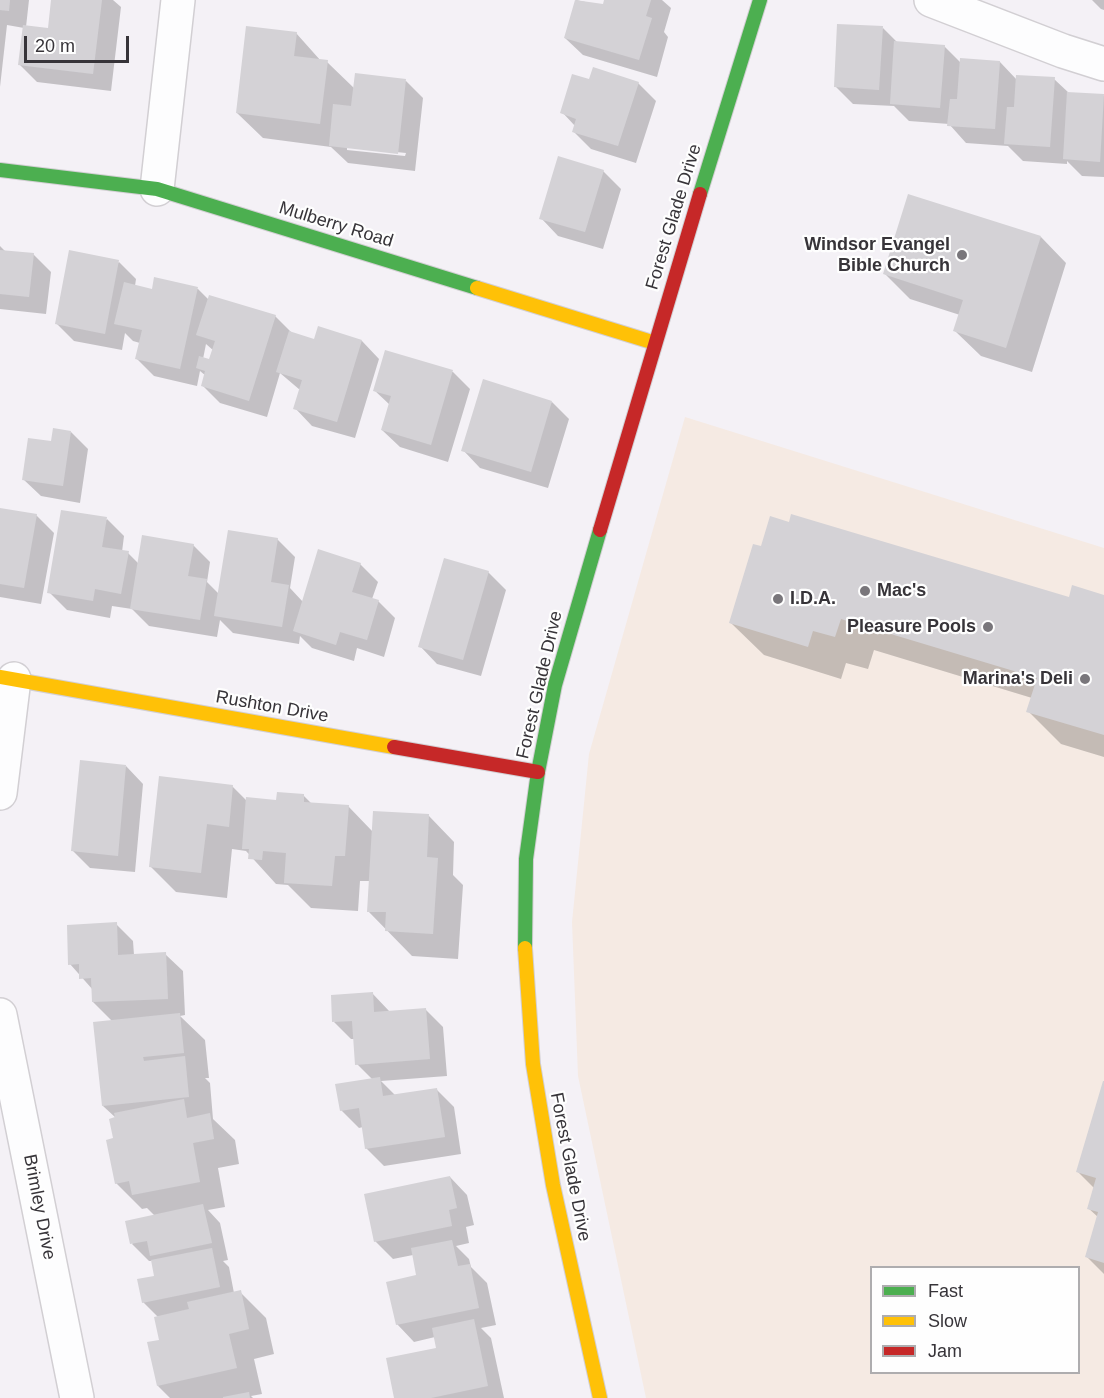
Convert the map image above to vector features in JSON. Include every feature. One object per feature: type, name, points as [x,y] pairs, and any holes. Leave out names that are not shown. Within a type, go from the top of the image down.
[{"type":"street","points":[[157,189],[178,0]]},
{"type":"street","name":"Forest Glade Drive","points":[[600,1398],[553,1185],[532,1064],[525,951],[526,859],[538,772],[555,685],[655,344],[760,0]]},
{"type":"street","points":[[931,0],[1063,51],[1104,64]]},
{"type":"street","name":"Mulberry Road","points":[[0,170],[157,189],[655,344]]},
{"type":"street","points":[[0,793],[7,678]]},
{"type":"street","name":"Rushton Drive","points":[[7,678],[538,772]]},
{"type":"street","name":"Brimley Drive","points":[[0,1015],[77,1398]]},
{"type":"shaded area","points":[[685,417],[1104,548],[1104,1398],[646,1398],[578,1076],[572,922],[589,754]]},
{"type":"building","points":[[0,0],[10,0],[9,11],[0,10]]},
{"type":"building","points":[[51,0],[102,0],[93,74],[18,65],[23,25],[48,28]]},
{"type":"building","points":[[575,0],[603,4],[604,0],[651,0],[646,16],[652,18],[639,60],[564,38]]},
{"type":"building","points":[[837,24],[883,26],[879,90],[834,87]]},
{"type":"building","points":[[246,26],[297,32],[294,56],[328,60],[320,124],[236,113]]},
{"type":"building","points":[[894,41],[945,45],[940,108],[890,104]]},
{"type":"building","points":[[960,58],[1000,61],[995,129],[947,126],[950,99],[957,99]]},
{"type":"building","points":[[593,67],[639,82],[618,146],[572,132],[576,119],[560,113],[572,74],[589,79]]},
{"type":"building","points":[[355,73],[406,79],[398,154],[329,146],[333,104],[351,106]]},
{"type":"building","points":[[1016,75],[1055,77],[1050,147],[1004,144],[1007,107],[1014,107]]},
{"type":"building","points":[[1067,92],[1104,94],[1100,162],[1063,159]]},
{"type":"building","points":[[558,156],[604,170],[585,232],[539,219]]},
{"type":"building","name":"Windsor Evangel Bible Church","points":[[908,194],[1041,236],[1006,348],[953,331],[963,300],[883,274]]},
{"type":"building","points":[[0,250],[34,253],[29,297],[0,294]]},
{"type":"building","points":[[69,250],[119,260],[105,334],[55,324]]},
{"type":"building","points":[[154,277],[198,287],[180,369],[135,359],[142,330],[114,324],[124,282],[152,289]]},
{"type":"building","points":[[209,295],[276,315],[249,401],[201,386],[205,371],[196,368],[199,356],[209,359],[215,341],[196,335]]},
{"type":"building","points":[[318,326],[362,340],[337,422],[293,409],[302,380],[276,372],[289,331],[314,339]]},
{"type":"building","points":[[385,350],[453,370],[431,445],[381,430],[391,396],[373,391]]},
{"type":"building","points":[[483,379],[552,401],[531,472],[461,451]]},
{"type":"building","points":[[53,428],[71,431],[63,486],[22,480],[28,438],[51,441]]},
{"type":"building","points":[[0,508],[37,514],[24,588],[0,584]]},
{"type":"building","points":[[61,510],[107,517],[102,547],[129,551],[121,594],[95,589],[93,601],[47,593]]},
{"type":"building","points":[[791,514],[1069,597],[1072,585],[1104,595],[1104,735],[1026,712],[1037,678],[841,619],[835,637],[813,631],[808,647],[729,623],[753,544],[761,546],[770,516],[789,522]]},
{"type":"building","points":[[228,530],[278,538],[271,582],[289,585],[282,627],[214,616]]},
{"type":"building","points":[[142,535],[194,544],[188,576],[207,579],[200,620],[130,609]]},
{"type":"building","points":[[318,549],[361,563],[352,592],[379,600],[367,640],[340,632],[336,645],[293,631]]},
{"type":"building","points":[[444,558],[489,571],[463,660],[418,647]]},
{"type":"building","points":[[80,760],[126,765],[118,856],[71,851]]},
{"type":"building","points":[[159,776],[233,785],[229,827],[207,824],[201,873],[149,867]]},
{"type":"building","points":[[277,792],[304,794],[304,802],[349,805],[345,856],[335,856],[332,886],[284,883],[286,853],[263,851],[262,860],[248,859],[249,849],[242,849],[246,797],[276,800]]},
{"type":"building","points":[[373,811],[429,814],[427,857],[438,858],[433,934],[385,931],[386,912],[367,912]]},
{"type":"building","points":[[117,922],[118,955],[166,952],[168,999],[92,1002],[91,978],[79,979],[79,964],[68,965],[67,925]]},
{"type":"building","points":[[373,992],[374,1012],[426,1008],[430,1059],[355,1065],[352,1021],[332,1022],[331,995]]},
{"type":"building","points":[[180,1013],[184,1053],[143,1057],[144,1061],[185,1056],[189,1097],[102,1106],[93,1022]]},
{"type":"building","points":[[380,1077],[383,1096],[437,1088],[445,1137],[365,1149],[359,1108],[340,1111],[335,1084]]},
{"type":"building","points":[[1103,1081],[1104,1263],[1085,1257],[1098,1212],[1087,1209],[1096,1178],[1076,1172]]},
{"type":"building","points":[[184,1099],[187,1118],[210,1113],[214,1139],[193,1143],[200,1182],[132,1195],[129,1181],[115,1184],[106,1140],[113,1138],[109,1119],[115,1117],[114,1113]]},
{"type":"building","points":[[450,1176],[457,1208],[449,1210],[452,1226],[374,1242],[364,1194]]},
{"type":"building","points":[[203,1204],[212,1243],[150,1256],[147,1241],[130,1244],[125,1221]]},
{"type":"building","points":[[452,1240],[458,1266],[470,1264],[479,1308],[396,1325],[386,1282],[416,1275],[411,1248]]},
{"type":"building","points":[[212,1248],[220,1287],[142,1303],[137,1279],[154,1276],[151,1260]]},
{"type":"building","points":[[241,1290],[249,1329],[229,1334],[237,1368],[157,1386],[147,1342],[159,1340],[154,1317],[189,1309],[187,1302]]},
{"type":"building","points":[[474,1319],[488,1386],[431,1398],[394,1398],[386,1358],[436,1348],[432,1328]]},
{"type":"building","points":[[249,1392],[250,1398],[223,1398],[223,1397]]},
{"type":"traffic: fast","points":[[700,194],[760,0]]},
{"type":"traffic: fast","points":[[0,170],[157,189],[477,288]]},
{"type":"traffic: fast","points":[[525,948],[526,859],[538,772],[555,685],[600,530]]},
{"type":"traffic: slow","points":[[477,288],[655,343]]},
{"type":"traffic: slow","points":[[0,677],[394,747]]},
{"type":"traffic: slow","points":[[525,948],[533,1064],[553,1185],[600,1398]]},
{"type":"traffic: jam","points":[[600,530],[700,194]]},
{"type":"traffic: jam","points":[[394,747],[538,772]]},
{"type":"place","name":"Windsor Evangel Bible Church","points":[[962,255]]},
{"type":"place","name":"Mac's","points":[[865,591]]},
{"type":"place","name":"I.D.A.","points":[[778,599]]},
{"type":"place","name":"Pleasure Pools","points":[[988,627]]},
{"type":"place","name":"Marina's Deli","points":[[1085,679]]}]
